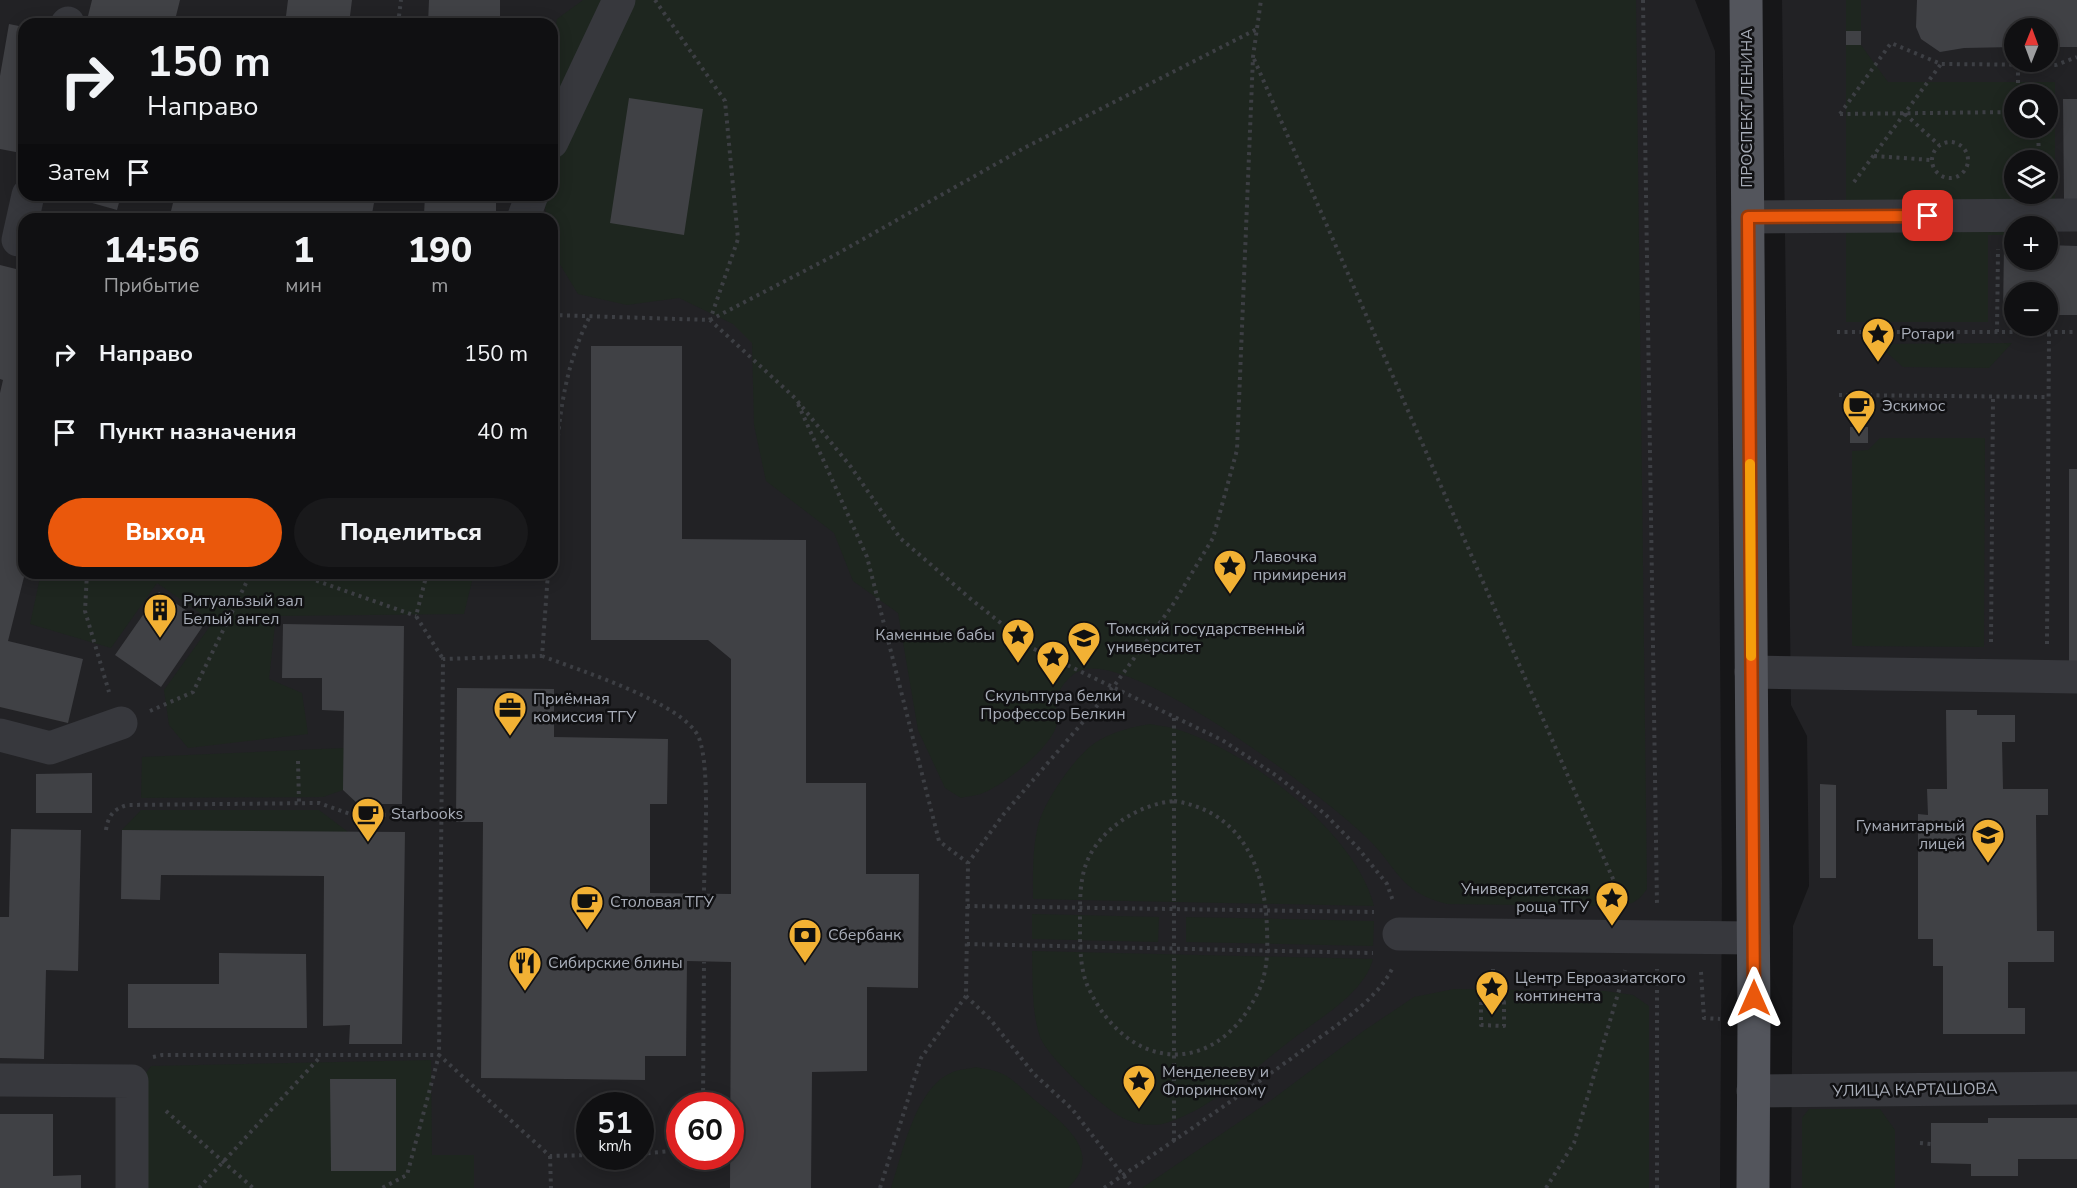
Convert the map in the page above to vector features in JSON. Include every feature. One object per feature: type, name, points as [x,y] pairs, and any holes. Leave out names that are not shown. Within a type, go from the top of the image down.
[{"type":"main road","name":"ПРОСПЕКТ ЛЕНИНА","points":[[1746,0],[1753,1188]]},
{"type":"street","points":[[558,129],[619,0]]},
{"type":"street","points":[[1748,217],[2077,215]]},
{"type":"street","points":[[1751,672],[2062,677]]},
{"type":"street","points":[[0,735],[50,748],[121,723]]},
{"type":"street","points":[[1399,934],[1753,938]]},
{"type":"street","points":[[0,1080],[132,1081],[132,1188]]},
{"type":"street","name":"УЛИЦА КАРТАШОВА","points":[[1753,1091],[2077,1088]]},
{"type":"path","points":[[399,18],[401,0]]},
{"type":"path","points":[[655,0],[725,100],[738,239],[710,321]]},
{"type":"path","points":[[880,1188],[921,1058],[966,996],[968,863],[1003,815],[1114,686],[1172,606],[1213,537],[1237,450],[1253,57],[1261,0]]},
{"type":"path","points":[[1643,0],[1657,916]]},
{"type":"path","points":[[558,315],[710,321],[835,255],[1026,147],[1257,29]]},
{"type":"path","points":[[2004,64],[1941,64],[1891,43],[1840,114],[2004,112]]},
{"type":"path","points":[[1253,57],[1624,905]]},
{"type":"path","points":[[2058,64],[2077,57]]},
{"type":"path","points":[[1852,184],[1941,64]]},
{"type":"path","points":[[1905,113],[1940,145]]},
{"type":"path","points":[[1952,142],[1963,148],[1969,159],[1965,171],[1956,178],[1944,178],[1935,171],[1931,160],[1940,145],[1952,142]]},
{"type":"path","points":[[1873,156],[1931,160]]},
{"type":"path","points":[[1997,332],[1999,216]]},
{"type":"path","points":[[558,434],[560,406],[573,353],[590,316]]},
{"type":"path","points":[[710,321],[795,398],[851,467],[900,538],[1032,648],[1222,740],[1277,776],[1325,814],[1374,866],[1387,884],[1398,912],[1399,934],[1392,969],[1381,988],[1250,1089],[1104,1188]]},
{"type":"path","points":[[1837,332],[2004,332]]},
{"type":"path","points":[[2058,332],[2077,332]]},
{"type":"path","points":[[2049,336],[2048,397],[2062,677]]},
{"type":"path","points":[[1839,395],[2048,397]]},
{"type":"path","points":[[1990,676],[1993,397]]},
{"type":"path","points":[[795,398],[867,557],[939,841],[968,863]]},
{"type":"path","points":[[87,579],[85,611],[98,662],[121,723],[193,692],[248,579]]},
{"type":"path","points":[[313,579],[416,616],[443,659],[439,1055],[407,1175],[382,1188]]},
{"type":"path","points":[[416,616],[425,579]]},
{"type":"path","points":[[542,656],[548,579]]},
{"type":"path","points":[[443,659],[542,656],[659,702],[682,717],[698,736],[704,759],[704,894]]},
{"type":"path","points":[[1174,716],[1174,1140]]},
{"type":"path","points":[[298,760],[299,803]]},
{"type":"path","points":[[1156,802],[1192,803],[1219,817],[1238,835],[1260,873],[1267,910],[1268,950],[1261,987],[1249,1010],[1215,1044],[1195,1054],[1174,1056],[1149,1050],[1130,1040],[1107,1017],[1088,988],[1080,946],[1080,908],[1081,884],[1087,862],[1099,843],[1136,810],[1156,802]]},
{"type":"path","points":[[106,830],[114,810],[128,805],[319,803],[350,814],[441,816]]},
{"type":"path","points":[[967,906],[1374,912]]},
{"type":"path","points":[[967,944],[1373,953]]},
{"type":"path","points":[[1546,1188],[1574,1143],[1628,958]]},
{"type":"path","points":[[1657,959],[1657,1188]]},
{"type":"path","points":[[703,1092],[704,962]]},
{"type":"path","points":[[1698,965],[1702,975],[1704,1018],[1720,1019]]},
{"type":"path","points":[[1492,1002],[1493,971]]},
{"type":"path","points":[[966,996],[990,1019],[1034,1074],[1072,1109],[1133,1188]]},
{"type":"path","points":[[1481,1001],[1492,1002],[1504,1002],[1504,1026],[1481,1025],[1481,1001]]},
{"type":"path","points":[[253,1188],[132,1081],[139,1065],[151,1057],[162,1055],[439,1055],[550,1156],[576,1155]]},
{"type":"path","points":[[199,1188],[322,1055]]},
{"type":"path","points":[[1920,1143],[1931,1144]]},
{"type":"path","points":[[550,1156],[551,1188]]},
{"type":"shaded area","name":"Томский государственный университет","points":[[0,0],[1695,0],[1715,51],[1722,883],[1720,1188],[0,1188]]},
{"type":"shaded area","points":[[583,0],[1636,0],[1647,889],[1643,894],[1633,902],[1613,906],[1447,904],[1431,899],[1408,885],[1377,848],[1343,817],[1273,763],[1189,707],[1148,685],[1113,672],[1086,669],[1070,677],[1057,699],[1057,725],[1052,736],[1025,765],[992,789],[961,798],[945,788],[918,730],[898,613],[853,581],[834,533],[766,481],[754,425],[752,343],[733,324],[679,298],[627,305],[578,294],[558,261],[558,213],[546,213],[544,201],[558,201],[558,18]]},
{"type":"shaded area","points":[[1782,0],[2077,0],[2077,1188],[1791,1188],[1793,926],[1809,886],[1807,736],[1791,705]]},
{"type":"shaded area","points":[[1846,0],[1861,0],[1861,45],[1888,82],[2055,82],[2055,84],[2004,84],[2004,138],[2055,138],[2055,150],[2004,150],[2004,204],[2055,204],[2055,216],[2004,216],[2004,235],[1988,235],[1988,322],[1846,322]]},
{"type":"shaded area","points":[[2012,343],[1989,368],[1903,367],[1877,344]]},
{"type":"shaded area","points":[[1880,438],[1985,438],[1984,647],[1852,646],[1852,451],[1868,450]]},
{"type":"shaded area","points":[[40,579],[473,579],[464,614],[276,616],[269,679],[302,693],[308,734],[188,748],[169,725],[164,690],[213,622],[157,583],[111,648],[30,624]]},
{"type":"shaded area","points":[[1150,724],[1178,730],[1209,742],[1268,777],[1297,800],[1324,825],[1346,851],[1363,878],[1374,906],[1033,899],[1034,853],[1038,826],[1047,804],[1062,779],[1080,756],[1098,741],[1124,730]]},
{"type":"shaded area","points":[[344,748],[343,790],[323,797],[141,798],[142,757]]},
{"type":"shaded area","points":[[141,810],[319,810],[348,832],[122,830]]},
{"type":"shaded area","points":[[1032,914],[1159,917],[1158,942],[1032,939]]},
{"type":"shaded area","points":[[1186,917],[1374,921],[1373,946],[1186,942]]},
{"type":"shaded area","points":[[1032,951],[1373,959],[1360,983],[1339,1005],[1232,1086],[1185,1116],[1164,1124],[1153,1125],[1130,1121],[1116,1114],[1065,1070],[1045,1046],[1040,1037],[1035,1016]]},
{"type":"shaded area","points":[[1454,989],[1605,991],[1633,995],[1649,1006],[1649,1188],[1142,1188],[1270,1101],[1362,1032],[1414,997]]},
{"type":"shaded area","points":[[431,1060],[432,1155],[474,1155],[474,1188],[146,1188],[144,1076],[151,1066]]},
{"type":"shaded area","points":[[976,1067],[1000,1073],[1012,1080],[1068,1129],[1081,1151],[1082,1163],[1078,1175],[1068,1188],[891,1188],[912,1122],[929,1092],[940,1080],[953,1072]]},
{"type":"shaded area","points":[[1809,1109],[1880,1109],[1895,1130],[1895,1188],[1802,1188],[1802,1118]]},
{"type":"building","points":[[92,0],[180,0],[176,18],[88,18]]},
{"type":"building","points":[[288,0],[352,0],[350,18],[286,18]]},
{"type":"building","points":[[429,0],[500,0],[500,18],[428,18]]},
{"type":"building","points":[[1917,0],[2077,0],[2077,47],[2058,47],[2058,18],[2004,18],[2004,47],[1964,48],[1940,52],[1921,39],[1916,27]]},
{"type":"building","points":[[9,24],[18,26],[18,152],[0,149],[0,76]]},
{"type":"building","points":[[1846,31],[1861,31],[1861,45],[1846,45]]},
{"type":"building","points":[[629,98],[703,109],[684,235],[610,223]]},
{"type":"building","points":[[2063,99],[2077,99],[2077,199],[2064,199]]},
{"type":"building","points":[[85,201],[119,201],[117,210]]},
{"type":"building","points":[[174,201],[365,201],[374,203],[372,213],[170,213]]},
{"type":"building","points":[[425,201],[496,201],[496,213],[424,213]]},
{"type":"building","points":[[2004,245],[2004,270],[2058,270],[2058,245],[2077,246],[2077,315],[2058,315],[2058,282],[2004,282],[2003,314]]},
{"type":"building","points":[[0,265],[18,270],[18,579],[24,579],[8,641],[83,659],[68,723],[0,707],[0,393],[3,380],[0,379]]},
{"type":"building","points":[[591,346],[682,346],[682,539],[806,540],[806,783],[866,783],[866,874],[919,874],[918,988],[867,987],[867,1071],[812,1072],[811,1188],[730,1188],[730,1170],[744,1170],[744,1092],[730,1092],[731,962],[687,961],[686,1056],[645,1056],[645,1080],[481,1078],[483,822],[456,822],[457,688],[554,689],[554,737],[668,739],[667,804],[650,804],[650,893],[731,894],[731,659],[708,640],[591,640]]},
{"type":"building","name":"Эскимос","points":[[1850,427],[1868,427],[1868,443],[1850,443]]},
{"type":"building","points":[[2069,469],[2077,469],[2077,670],[2069,670]]},
{"type":"building","name":"Ритуальзый зал Белый ангел","points":[[159,592],[205,623],[161,687],[115,655]]},
{"type":"building","points":[[283,624],[404,626],[402,804],[358,804],[343,790],[344,711],[322,710],[322,678],[282,678]]},
{"type":"building","points":[[1946,710],[1977,710],[1977,715],[2015,715],[2015,742],[2002,742],[2003,789],[2048,789],[2048,815],[2036,815],[2037,931],[2054,931],[2054,962],[2008,962],[2008,1008],[2025,1008],[2025,1034],[1943,1034],[1943,966],[1933,966],[1933,939],[1918,939],[1918,814],[1928,815],[1927,789],[1947,789]]},
{"type":"building","points":[[92,773],[92,813],[36,813],[36,774]]},
{"type":"building","points":[[1820,784],[1836,785],[1836,878],[1820,878]]},
{"type":"building","points":[[11,829],[81,830],[78,971],[46,970],[44,1059],[0,1058],[0,917],[9,917]]},
{"type":"building","points":[[122,830],[405,832],[402,1044],[349,1044],[350,1025],[323,1026],[324,876],[161,875],[160,900],[121,899]]},
{"type":"building","points":[[219,953],[306,954],[307,1028],[128,1028],[128,984],[219,984]]},
{"type":"building","points":[[330,1079],[396,1079],[396,1171],[331,1171]]},
{"type":"building","points":[[0,1114],[53,1114],[53,1176],[81,1175],[81,1188],[0,1188]]},
{"type":"building","points":[[1988,1118],[2077,1118],[2077,1159],[2018,1159],[2018,1176],[1971,1176],[1971,1164],[1931,1163],[1931,1123],[1988,1123]]},
{"type":"slow traffic","points":[[1750,464],[1751,656]]},
{"type":"place","name":"Ротари","points":[[1878,363]]},
{"type":"place","name":"Эскимос","points":[[1859,435]]},
{"type":"place","name":"Лавочка примирения","points":[[1230,595]]},
{"type":"place","name":"Ритуальзый зал Белый ангел","points":[[160,639]]},
{"type":"place","name":"Каменные бабы","points":[[1018,664]]},
{"type":"place","name":"Томский государственный университет","points":[[1084,667]]},
{"type":"place","name":"Скульптура белки Профессор Белкин","points":[[1053,686]]},
{"type":"place","name":"Приёмная комиссия ТГУ","points":[[510,737]]},
{"type":"place","name":"Starbooks","points":[[368,843]]},
{"type":"place","name":"Гуманитарный лицей","points":[[1988,864]]},
{"type":"place","name":"Университетская роща ТГУ","points":[[1612,927]]},
{"type":"place","name":"Столовая ТГУ","points":[[587,931]]},
{"type":"place","name":"Сбербанк","points":[[805,964]]},
{"type":"place","name":"Сибирские блины","points":[[525,992]]},
{"type":"place","name":"Центр Евроазиатского континента","points":[[1492,1016]]},
{"type":"place","name":"Менделееву и Флоринскому","points":[[1139,1110]]},
{"type":"route","points":[[1754,998],[1748,217],[1928,216]]}]
